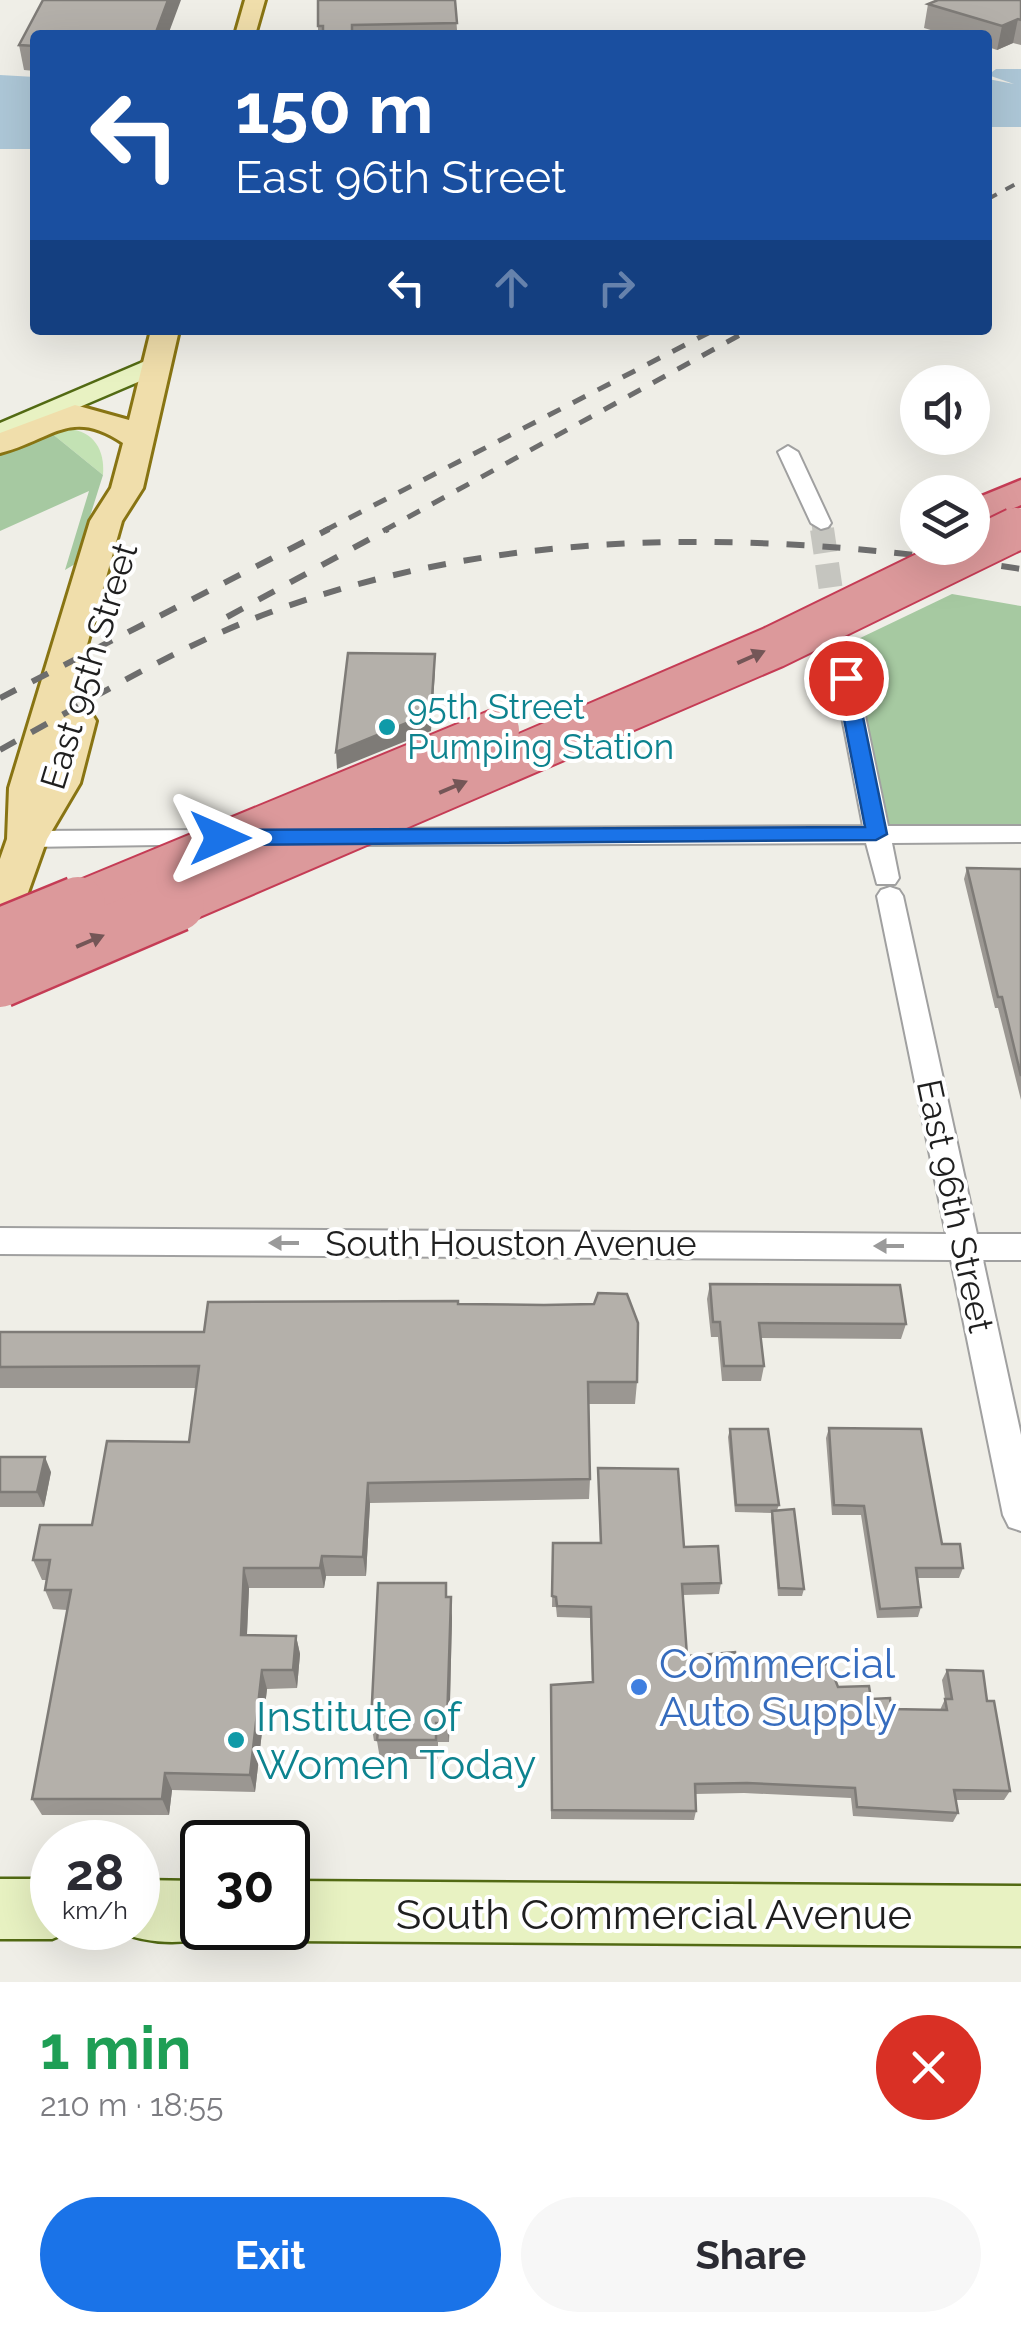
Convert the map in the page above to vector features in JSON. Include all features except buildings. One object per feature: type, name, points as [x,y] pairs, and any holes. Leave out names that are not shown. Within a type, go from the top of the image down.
[{"type":"highway","points":[[990,506],[1021,491]]},
{"type":"highway","points":[[0,980],[774,647],[1021,526]]},
{"type":"highway","points":[[0,936],[556,706],[900,550]]},
{"type":"main road","points":[[246,30],[255,0]]},
{"type":"main road","name":"East 95th Street","points":[[0,915],[28,839],[61,783],[132,520],[128,488],[164,335]]},
{"type":"main road","points":[[0,433],[157,364]]},
{"type":"main road","points":[[0,444],[75,414],[116,425],[138,440]]},
{"type":"main road","points":[[0,1909],[30,1910]]},
{"type":"main road","name":"South Commercial Avenue","points":[[310,1911],[1021,1916]]},
{"type":"street","points":[[788,452],[820,524]]},
{"type":"street","name":"East 96th Street","points":[[838,639],[1021,1515]]},
{"type":"street","points":[[28,839],[1021,834]]},
{"type":"street","name":"South Houston Avenue","points":[[0,1241],[1021,1247]]},
{"type":"green space","points":[[68,429],[85,434],[96,443],[103,475],[50,432]]},
{"type":"green space","points":[[50,432],[103,475],[75,564],[65,570],[89,491],[0,531],[0,451]]},
{"type":"green space","points":[[952,594],[1021,606],[1021,826],[881,825],[852,674],[856,640]]},
{"type":"water","points":[[1021,69],[1021,127],[992,127],[992,80],[1014,84],[992,76],[992,72]]},
{"type":"water","points":[[0,75],[30,77],[30,149],[0,149]]},
{"type":"tunnel","points":[[821,523],[822,531]]},
{"type":"tunnel","points":[[822,529],[837,632]]},
{"type":"railway","points":[[992,197],[1021,181]]},
{"type":"railway","points":[[324,531],[704,335]]},
{"type":"railway","points":[[383,531],[740,335]]},
{"type":"railway","points":[[0,698],[329,529]]},
{"type":"railway","points":[[227,617],[388,529]]},
{"type":"railway","points":[[0,750],[133,676],[236,626],[362,583],[455,562],[548,549],[737,542],[927,556],[1021,569]]},
{"type":"place","name":"95th Street Pumping Station","points":[[387,727]]},
{"type":"place","name":"Commercial Auto Supply","points":[[639,1687]]},
{"type":"place","name":"Institute of Women Today","points":[[236,1740]]},
{"type":"route","points":[[220,838],[876,834],[846,678]]}]
